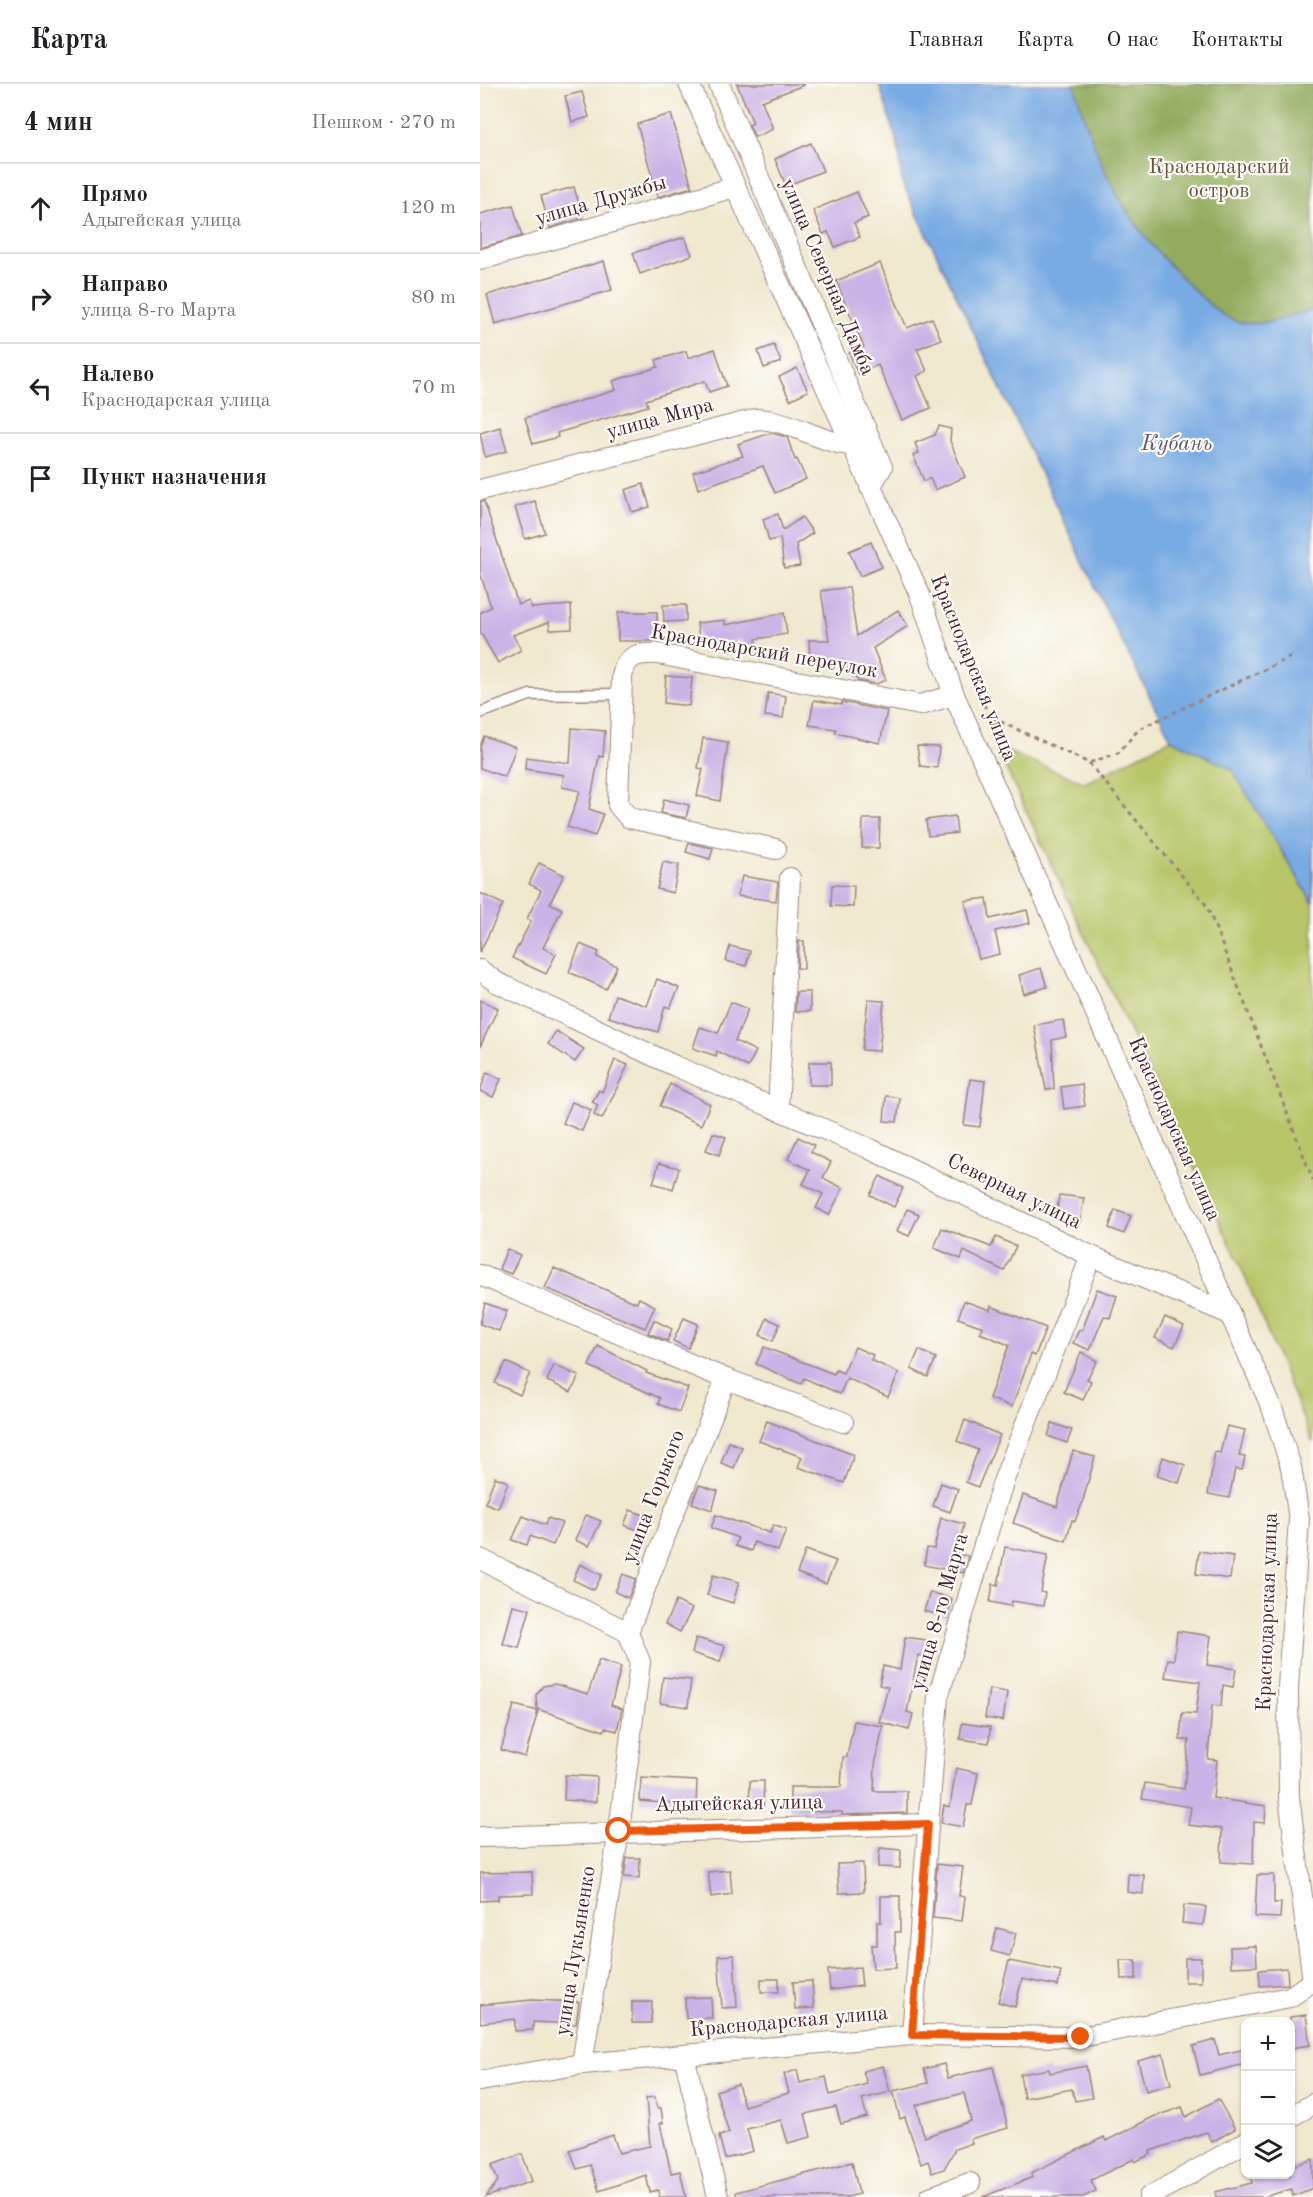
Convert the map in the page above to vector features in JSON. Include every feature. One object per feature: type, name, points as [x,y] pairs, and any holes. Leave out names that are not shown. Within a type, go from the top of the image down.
[{"type":"street","name":"Краснодарская улица","points":[[480,2081],[582,2064],[912,2035],[1081,2037],[1290,1997],[1313,1981],[1289,1797],[1288,1688],[1299,1519],[1291,1467],[1272,1408],[958,703],[920,595],[689,84]]},
{"type":"street","name":"улица Северная Дамба","points":[[719,84],[882,467],[870,487]]},
{"type":"street","name":"улица Дружбы","points":[[480,260],[735,187]]},
{"type":"street","name":"улица Мира","points":[[480,490],[757,419],[776,420],[831,444],[851,446]]},
{"type":"street","name":"Краснодарский переулок","points":[[776,849],[629,818],[618,805],[621,694],[624,665],[630,657],[641,653],[920,705],[958,703]]},
{"type":"street","points":[[778,1110],[790,878]]},
{"type":"street","name":"Северная улица","points":[[480,970],[496,982],[675,1066],[868,1148],[1091,1256],[1230,1314]]},
{"type":"street","name":"улица 8-го Марта","points":[[912,2035],[938,1697],[1003,1482],[1091,1256]]},
{"type":"street","points":[[480,1275],[726,1379],[843,1422]]},
{"type":"street","name":"улица Горького","points":[[628,1632],[726,1379]]},
{"type":"street","points":[[480,1559],[628,1632]]},
{"type":"street","name":"улица Лукьяненко","points":[[582,2064],[619,1831],[640,1662],[628,1632]]},
{"type":"street","name":"Адыгейская улица","points":[[480,1837],[619,1831],[928,1824]]},
{"type":"street","points":[[684,2055],[718,2197]]},
{"type":"street","points":[[1295,2114],[1313,2104]]},
{"type":"street","points":[[1149,2197],[1241,2144]]},
{"type":"street","points":[[930,2197],[970,2183]]},
{"type":"lane","points":[[480,713],[530,695],[621,694]]},
{"type":"path","points":[[1089,763],[1118,753],[1139,729],[1293,656]]},
{"type":"path","points":[[958,703],[972,706],[990,719],[1089,763],[1207,906],[1313,1180]]},
{"type":"green space","name":"Краснодарский остров","points":[[1074,84],[1313,84],[1313,309],[1274,321],[1243,323],[1227,317],[1203,299],[1165,260],[1129,215],[1103,168]]},
{"type":"green space","points":[[1171,739],[1232,769],[1313,903],[1313,1443],[1241,1267],[996,747],[1085,783]]},
{"type":"water","name":"Кубань","points":[[879,84],[1074,84],[1093,143],[1116,192],[1146,237],[1203,299],[1227,317],[1243,323],[1274,321],[1313,309],[1313,903],[1232,769],[1171,739],[1106,610],[902,182],[898,145]]},
{"type":"building","points":[[737,84],[804,85],[762,101],[773,129],[755,137],[749,125],[753,123]]},
{"type":"building","points":[[582,92],[589,117],[572,122],[565,96]]},
{"type":"building","points":[[671,114],[692,187],[658,197],[637,124]]},
{"type":"building","points":[[811,143],[823,171],[786,186],[775,159]]},
{"type":"building","points":[[574,187],[583,218],[550,228],[541,196]]},
{"type":"building","points":[[857,192],[868,217],[854,223],[860,237],[835,247],[828,232],[823,234],[813,210]]},
{"type":"building","points":[[513,205],[522,236],[480,248],[480,214]]},
{"type":"building","points":[[685,237],[692,255],[640,274],[633,253]]},
{"type":"building","points":[[604,261],[612,290],[495,324],[487,295]]},
{"type":"building","points":[[880,263],[907,328],[932,318],[941,339],[917,349],[927,371],[917,376],[931,408],[902,420],[878,365],[858,374],[849,353],[864,347],[836,281]]},
{"type":"building","points":[[774,345],[781,362],[764,368],[758,351]]},
{"type":"building","points":[[715,349],[727,386],[709,392],[705,381],[646,400],[648,406],[557,433],[558,437],[533,444],[525,418],[616,390],[613,381],[658,367],[656,360],[686,351],[688,358]]},
{"type":"building","points":[[797,368],[808,391],[790,400],[779,377]]},
{"type":"building","points":[[939,426],[951,429],[950,441],[965,477],[935,490],[930,478],[924,481],[913,455],[919,453],[915,443],[935,435]]},
{"type":"building","points":[[500,427],[507,451],[485,457],[480,433]]},
{"type":"building","points":[[771,433],[787,437],[795,460],[797,459],[806,479],[775,493],[763,466],[698,489],[693,472],[743,456],[738,444]]},
{"type":"building","points":[[643,484],[650,507],[632,512],[625,490]]},
{"type":"building","points":[[484,501],[518,605],[529,601],[532,608],[571,605],[572,629],[550,630],[549,622],[513,635],[521,650],[498,663],[480,632],[480,613],[491,607],[480,573],[480,502]]},
{"type":"building","points":[[535,501],[545,533],[525,539],[515,507]]},
{"type":"building","points":[[778,514],[783,530],[802,517],[813,533],[796,544],[800,566],[784,568],[780,538],[769,541],[763,519]]},
{"type":"building","points":[[871,542],[882,567],[860,576],[849,551]]},
{"type":"building","points":[[849,587],[857,636],[898,610],[908,626],[873,648],[886,680],[876,684],[858,681],[852,666],[845,668],[843,661],[810,662],[809,640],[829,640],[821,591]]},
{"type":"building","points":[[663,605],[686,605],[686,621],[664,622]]},
{"type":"building","points":[[618,612],[657,612],[657,641],[618,641]]},
{"type":"building","points":[[784,613],[787,634],[756,639],[757,645],[743,648],[741,640],[700,645],[697,623],[725,620],[725,625]]},
{"type":"building","points":[[666,676],[692,678],[689,706],[664,703]]},
{"type":"building","points":[[768,693],[786,696],[783,718],[765,716]]},
{"type":"building","points":[[814,700],[841,705],[842,702],[887,711],[880,743],[835,733],[836,729],[809,725]]},
{"type":"building","points":[[572,728],[605,731],[603,757],[599,756],[589,809],[603,814],[595,836],[567,827],[580,791],[562,787],[564,775],[525,769],[526,757],[570,763]]},
{"type":"building","points":[[484,736],[516,747],[505,777],[480,768],[480,747]]},
{"type":"building","points":[[703,738],[728,742],[720,801],[697,796],[703,769],[698,768]]},
{"type":"building","points":[[917,746],[939,747],[937,768],[920,766]]},
{"type":"building","points":[[664,799],[689,805],[686,818],[661,813]]},
{"type":"building","points":[[955,816],[957,833],[928,836],[926,820]]},
{"type":"building","points":[[863,819],[880,819],[879,848],[862,848]]},
{"type":"building","points":[[689,843],[713,848],[710,859],[686,852]]},
{"type":"building","points":[[663,862],[679,865],[673,893],[657,889]]},
{"type":"building","points":[[539,863],[564,875],[550,903],[562,909],[543,948],[556,954],[546,974],[512,958],[531,921],[527,919],[541,890],[529,884]]},
{"type":"building","points":[[742,876],[778,882],[776,901],[737,896]]},
{"type":"building","points":[[832,885],[854,886],[853,907],[831,906]]},
{"type":"building","points":[[480,893],[503,904],[480,952]]},
{"type":"building","points":[[987,898],[990,919],[1027,910],[1030,923],[995,931],[1000,954],[979,959],[965,901]]},
{"type":"building","points":[[799,941],[804,941],[804,969],[797,968]]},
{"type":"building","points":[[580,944],[599,952],[597,957],[617,966],[606,989],[569,972]]},
{"type":"building","points":[[730,946],[750,951],[746,966],[726,961]]},
{"type":"building","points":[[1041,968],[1047,987],[1024,994],[1019,975]]},
{"type":"building","points":[[657,979],[679,988],[670,1008],[665,1006],[658,1032],[608,1017],[615,995],[647,1006]]},
{"type":"building","points":[[796,992],[810,992],[810,1011],[795,1012]]},
{"type":"building","points":[[480,1000],[498,1008],[480,1047]]},
{"type":"building","points":[[868,1000],[884,1001],[879,1051],[862,1050]]},
{"type":"building","points":[[731,1002],[748,1009],[735,1041],[756,1051],[748,1067],[717,1051],[716,1056],[693,1048],[700,1027],[718,1033]]},
{"type":"building","points":[[1063,1020],[1066,1037],[1052,1040],[1054,1089],[1046,1090],[1034,1025]]},
{"type":"building","points":[[556,1031],[584,1049],[575,1062],[548,1044]]},
{"type":"building","points":[[615,1060],[628,1065],[602,1119],[594,1115],[598,1105],[592,1102],[599,1090],[602,1092]]},
{"type":"building","points":[[809,1062],[831,1062],[831,1085],[809,1085]]},
{"type":"building","points":[[487,1072],[501,1079],[493,1097],[480,1091]]},
{"type":"building","points":[[970,1079],[985,1081],[980,1127],[964,1125]]},
{"type":"building","points":[[670,1084],[710,1104],[701,1125],[660,1106]]},
{"type":"building","points":[[1082,1084],[1085,1106],[1064,1109],[1061,1087]]},
{"type":"building","points":[[886,1096],[900,1098],[897,1122],[884,1121]]},
{"type":"building","points":[[572,1102],[591,1110],[582,1131],[563,1123]]},
{"type":"building","points":[[713,1133],[726,1137],[719,1155],[706,1150]]},
{"type":"building","points":[[798,1137],[814,1145],[811,1152],[831,1162],[823,1178],[843,1188],[829,1215],[816,1208],[823,1194],[803,1184],[810,1170],[788,1159]]},
{"type":"building","points":[[659,1163],[679,1168],[673,1189],[653,1183]]},
{"type":"building","points":[[880,1176],[903,1188],[894,1207],[870,1195]]},
{"type":"building","points":[[1059,1195],[1084,1198],[1080,1222],[1056,1218]]},
{"type":"building","points":[[907,1209],[919,1214],[909,1236],[897,1231]]},
{"type":"building","points":[[1115,1210],[1131,1216],[1124,1234],[1109,1228]]},
{"type":"building","points":[[942,1228],[991,1247],[996,1237],[1016,1246],[1004,1271],[964,1251],[961,1259],[934,1248]]},
{"type":"building","points":[[507,1249],[520,1255],[511,1274],[499,1269]]},
{"type":"building","points":[[554,1268],[637,1303],[639,1298],[655,1306],[645,1328],[545,1288]]},
{"type":"building","points":[[1097,1289],[1117,1296],[1110,1318],[1104,1316],[1090,1350],[1073,1343],[1079,1330],[1082,1331]]},
{"type":"building","points":[[964,1301],[990,1310],[991,1306],[1046,1328],[1035,1356],[1031,1354],[1012,1407],[989,1398],[1009,1345],[980,1333],[983,1327],[958,1318]]},
{"type":"building","points":[[485,1303],[507,1311],[499,1331],[480,1324]]},
{"type":"building","points":[[1165,1317],[1184,1326],[1174,1347],[1155,1338]]},
{"type":"building","points":[[684,1318],[698,1324],[688,1348],[673,1341]]},
{"type":"building","points":[[767,1318],[780,1324],[773,1341],[760,1335]]},
{"type":"building","points":[[654,1320],[672,1329],[667,1341],[648,1333]]},
{"type":"building","points":[[598,1346],[647,1371],[646,1373],[688,1388],[679,1412],[658,1404],[660,1398],[589,1366]]},
{"type":"building","points":[[764,1347],[834,1374],[836,1370],[843,1373],[855,1347],[873,1355],[871,1360],[899,1373],[888,1397],[847,1378],[840,1394],[804,1378],[801,1384],[756,1364]]},
{"type":"building","points":[[919,1350],[936,1358],[928,1377],[911,1369]]},
{"type":"building","points":[[1081,1352],[1097,1361],[1087,1379],[1091,1381],[1083,1400],[1064,1392]]},
{"type":"building","points":[[506,1362],[530,1373],[520,1395],[495,1383]]},
{"type":"building","points":[[554,1365],[579,1376],[571,1392],[547,1381]]},
{"type":"building","points":[[965,1420],[1000,1435],[978,1487],[966,1482],[978,1450],[957,1441]]},
{"type":"building","points":[[767,1421],[854,1455],[844,1483],[798,1467],[802,1457],[759,1441]]},
{"type":"building","points":[[1052,1423],[1072,1430],[1067,1443],[1048,1436]]},
{"type":"building","points":[[1227,1426],[1245,1430],[1239,1456],[1245,1457],[1242,1470],[1235,1469],[1229,1498],[1208,1494],[1215,1452],[1220,1453]]},
{"type":"building","points":[[729,1442],[742,1447],[734,1468],[721,1463]]},
{"type":"building","points":[[1073,1451],[1095,1457],[1082,1504],[1075,1521],[1072,1520],[1066,1541],[1013,1523],[1023,1495],[1057,1507]]},
{"type":"building","points":[[1163,1457],[1185,1465],[1179,1483],[1157,1476]]},
{"type":"building","points":[[495,1477],[508,1482],[498,1508],[485,1503]]},
{"type":"building","points":[[941,1483],[958,1489],[950,1512],[933,1506]]},
{"type":"building","points":[[699,1485],[718,1491],[712,1510],[692,1503]]},
{"type":"building","points":[[630,1510],[649,1517],[643,1532],[624,1525]]},
{"type":"building","points":[[586,1515],[601,1521],[589,1546],[575,1540]]},
{"type":"building","points":[[716,1515],[770,1533],[773,1525],[786,1530],[778,1551],[754,1542],[751,1551],[735,1546],[738,1538],[711,1528]]},
{"type":"building","points":[[523,1516],[545,1525],[548,1518],[562,1523],[553,1545],[530,1536],[527,1545],[512,1540]]},
{"type":"building","points":[[941,1518],[964,1524],[957,1554],[968,1556],[963,1573],[924,1565],[927,1548],[934,1549]]},
{"type":"building","points":[[1005,1547],[1048,1555],[1041,1592],[1045,1593],[1043,1606],[1012,1601],[1011,1606],[990,1602],[993,1584],[998,1585]]},
{"type":"building","points":[[806,1550],[836,1561],[826,1584],[797,1573]]},
{"type":"building","points":[[1199,1551],[1233,1556],[1230,1579],[1196,1574]]},
{"type":"building","points":[[580,1564],[602,1575],[594,1590],[573,1580]]},
{"type":"building","points":[[623,1574],[636,1579],[628,1598],[615,1592]]},
{"type":"building","points":[[713,1575],[739,1582],[733,1603],[707,1595]]},
{"type":"building","points":[[930,1592],[952,1599],[947,1617],[924,1611]]},
{"type":"building","points":[[676,1601],[692,1609],[680,1632],[665,1624]]},
{"type":"building","points":[[513,1605],[530,1609],[519,1648],[503,1644]]},
{"type":"building","points":[[1177,1631],[1211,1636],[1207,1665],[1236,1669],[1233,1687],[1223,1685],[1221,1706],[1212,1705],[1208,1759],[1217,1760],[1213,1798],[1266,1806],[1265,1823],[1254,1822],[1253,1864],[1221,1862],[1222,1829],[1188,1825],[1191,1807],[1142,1799],[1145,1783],[1184,1789],[1189,1740],[1180,1740],[1182,1713],[1196,1714],[1200,1682],[1165,1677],[1168,1659],[1174,1660]]},
{"type":"building","points":[[905,1637],[933,1641],[931,1657],[918,1655],[907,1712],[913,1714],[909,1730],[879,1722],[888,1687],[879,1685],[883,1666],[900,1670]]},
{"type":"building","points":[[696,1638],[725,1646],[720,1662],[692,1653]]},
{"type":"building","points":[[599,1660],[621,1667],[611,1705],[622,1709],[617,1731],[605,1728],[604,1731],[537,1709],[536,1695],[543,1686],[555,1684],[588,1694]]},
{"type":"building","points":[[663,1677],[691,1680],[688,1707],[660,1703]]},
{"type":"building","points":[[989,1689],[1007,1692],[1003,1721],[985,1718]]},
{"type":"building","points":[[514,1705],[538,1711],[525,1757],[501,1750]]},
{"type":"building","points":[[854,1721],[883,1726],[875,1765],[874,1791],[907,1791],[907,1813],[842,1815],[842,1812],[790,1811],[790,1787],[841,1787],[843,1757],[847,1757]]},
{"type":"building","points":[[962,1723],[990,1727],[989,1743],[960,1739]]},
{"type":"building","points":[[956,1768],[978,1773],[972,1805],[967,1805],[963,1827],[941,1823],[944,1805],[950,1807]]},
{"type":"building","points":[[565,1775],[597,1777],[596,1802],[564,1800]]},
{"type":"building","points":[[641,1778],[697,1781],[696,1806],[640,1801]]},
{"type":"building","points":[[750,1781],[764,1781],[763,1808],[749,1807]]},
{"type":"building","points":[[880,1848],[901,1850],[900,1868],[878,1867]]},
{"type":"building","points":[[627,1858],[640,1858],[639,1878],[624,1877]]},
{"type":"building","points":[[863,1863],[864,1892],[839,1893],[837,1864]]},
{"type":"building","points":[[937,1864],[963,1867],[959,1896],[965,1897],[962,1921],[933,1918]]},
{"type":"building","points":[[730,1870],[732,1894],[711,1897],[708,1872]]},
{"type":"building","points":[[532,1872],[533,1894],[498,1895],[498,1900],[480,1901],[480,1873]]},
{"type":"building","points":[[1128,1874],[1144,1875],[1143,1894],[1127,1892]]},
{"type":"building","points":[[1257,1875],[1274,1875],[1274,1903],[1281,1903],[1280,1918],[1255,1917]]},
{"type":"building","points":[[881,1896],[900,1896],[900,1932],[895,1932],[896,1968],[873,1969],[871,1945],[877,1945],[877,1922],[881,1922]]},
{"type":"building","points":[[1184,1905],[1206,1907],[1203,1925],[1182,1923]]},
{"type":"building","points":[[997,1928],[1016,1933],[1010,1956],[991,1951]]},
{"type":"building","points":[[1256,1946],[1257,1966],[1231,1967],[1230,1947]]},
{"type":"building","points":[[734,1955],[737,2007],[722,2008],[718,1956]]},
{"type":"building","points":[[1185,1958],[1201,1958],[1201,1982],[1185,1982]]},
{"type":"building","points":[[1120,1960],[1136,1960],[1136,1979],[1121,1979]]},
{"type":"building","points":[[1009,1961],[1061,1971],[1058,1986],[1022,1979],[1015,2007],[998,2002]]},
{"type":"building","points":[[860,1967],[862,1986],[830,1990],[828,1970]]},
{"type":"building","points":[[1287,1968],[1288,1984],[1260,1986],[1259,1970]]},
{"type":"building","points":[[761,1979],[779,1979],[779,1992],[761,1992]]},
{"type":"building","points":[[812,1981],[814,2008],[795,2009],[793,1982]]},
{"type":"building","points":[[711,1997],[712,2018],[686,2019],[685,1998]]},
{"type":"building","points":[[532,2000],[579,2002],[576,2024],[533,2022],[533,2030],[515,2031],[515,2019],[480,2023],[480,2005]]},
{"type":"building","points":[[632,2002],[652,2002],[651,2023],[632,2023]]},
{"type":"building","points":[[1306,2015],[1310,2045],[1295,2047],[1295,2017],[1290,2017]]},
{"type":"building","points":[[1215,2040],[1219,2055],[1241,2050],[1241,2065],[1200,2075],[1193,2046]]},
{"type":"building","points":[[1163,2054],[1171,2084],[1146,2091],[1138,2061]]},
{"type":"building","points":[[944,2064],[948,2078],[993,2067],[1008,2128],[970,2139],[972,2143],[955,2149],[944,2169],[932,2173],[928,2161],[921,2164],[905,2117],[900,2119],[893,2091],[928,2083],[924,2069]],"holes":[[[964,2093],[971,2121],[924,2137],[916,2105]]]},
{"type":"building","points":[[883,2066],[890,2092],[862,2099],[867,2117],[841,2124],[836,2107],[805,2114],[811,2137],[788,2143],[781,2120],[747,2129],[753,2151],[725,2159],[719,2136],[729,2133],[716,2091],[738,2084],[744,2106],[789,2093],[784,2074],[797,2070],[800,2083],[826,2077],[830,2095],[867,2084],[863,2071]]},
{"type":"building","points":[[1086,2066],[1092,2098],[1075,2101],[1072,2089],[1024,2098],[1020,2074],[1049,2069],[1050,2073]]},
{"type":"building","points":[[655,2097],[657,2108],[661,2108],[663,2123],[660,2123],[671,2173],[680,2171],[686,2197],[659,2197],[658,2190],[650,2192],[646,2175],[599,2191],[590,2165],[577,2169],[570,2150],[613,2135],[619,2153],[650,2146],[646,2098]]},
{"type":"building","points":[[1218,2099],[1235,2129],[1212,2142],[1207,2132],[1150,2151],[1151,2154],[1135,2162],[1134,2159],[1091,2180],[1096,2191],[1083,2197],[983,2197],[1033,2177],[1031,2173],[1104,2137],[1106,2141],[1153,2117],[1182,2107],[1186,2117]]},
{"type":"building","points":[[522,2154],[532,2181],[486,2197],[498,2181],[492,2165]]},
{"type":"building","points":[[1313,2159],[1313,2188],[1293,2196],[1291,2189],[1264,2197],[1216,2197],[1215,2192],[1252,2183],[1251,2179],[1295,2179],[1295,2165]]},
{"type":"building","points":[[852,2162],[859,2194],[848,2197],[737,2197],[736,2192]]},
{"type":"route","points":[[619,1831],[928,1824],[912,2035],[1081,2037]]}]
